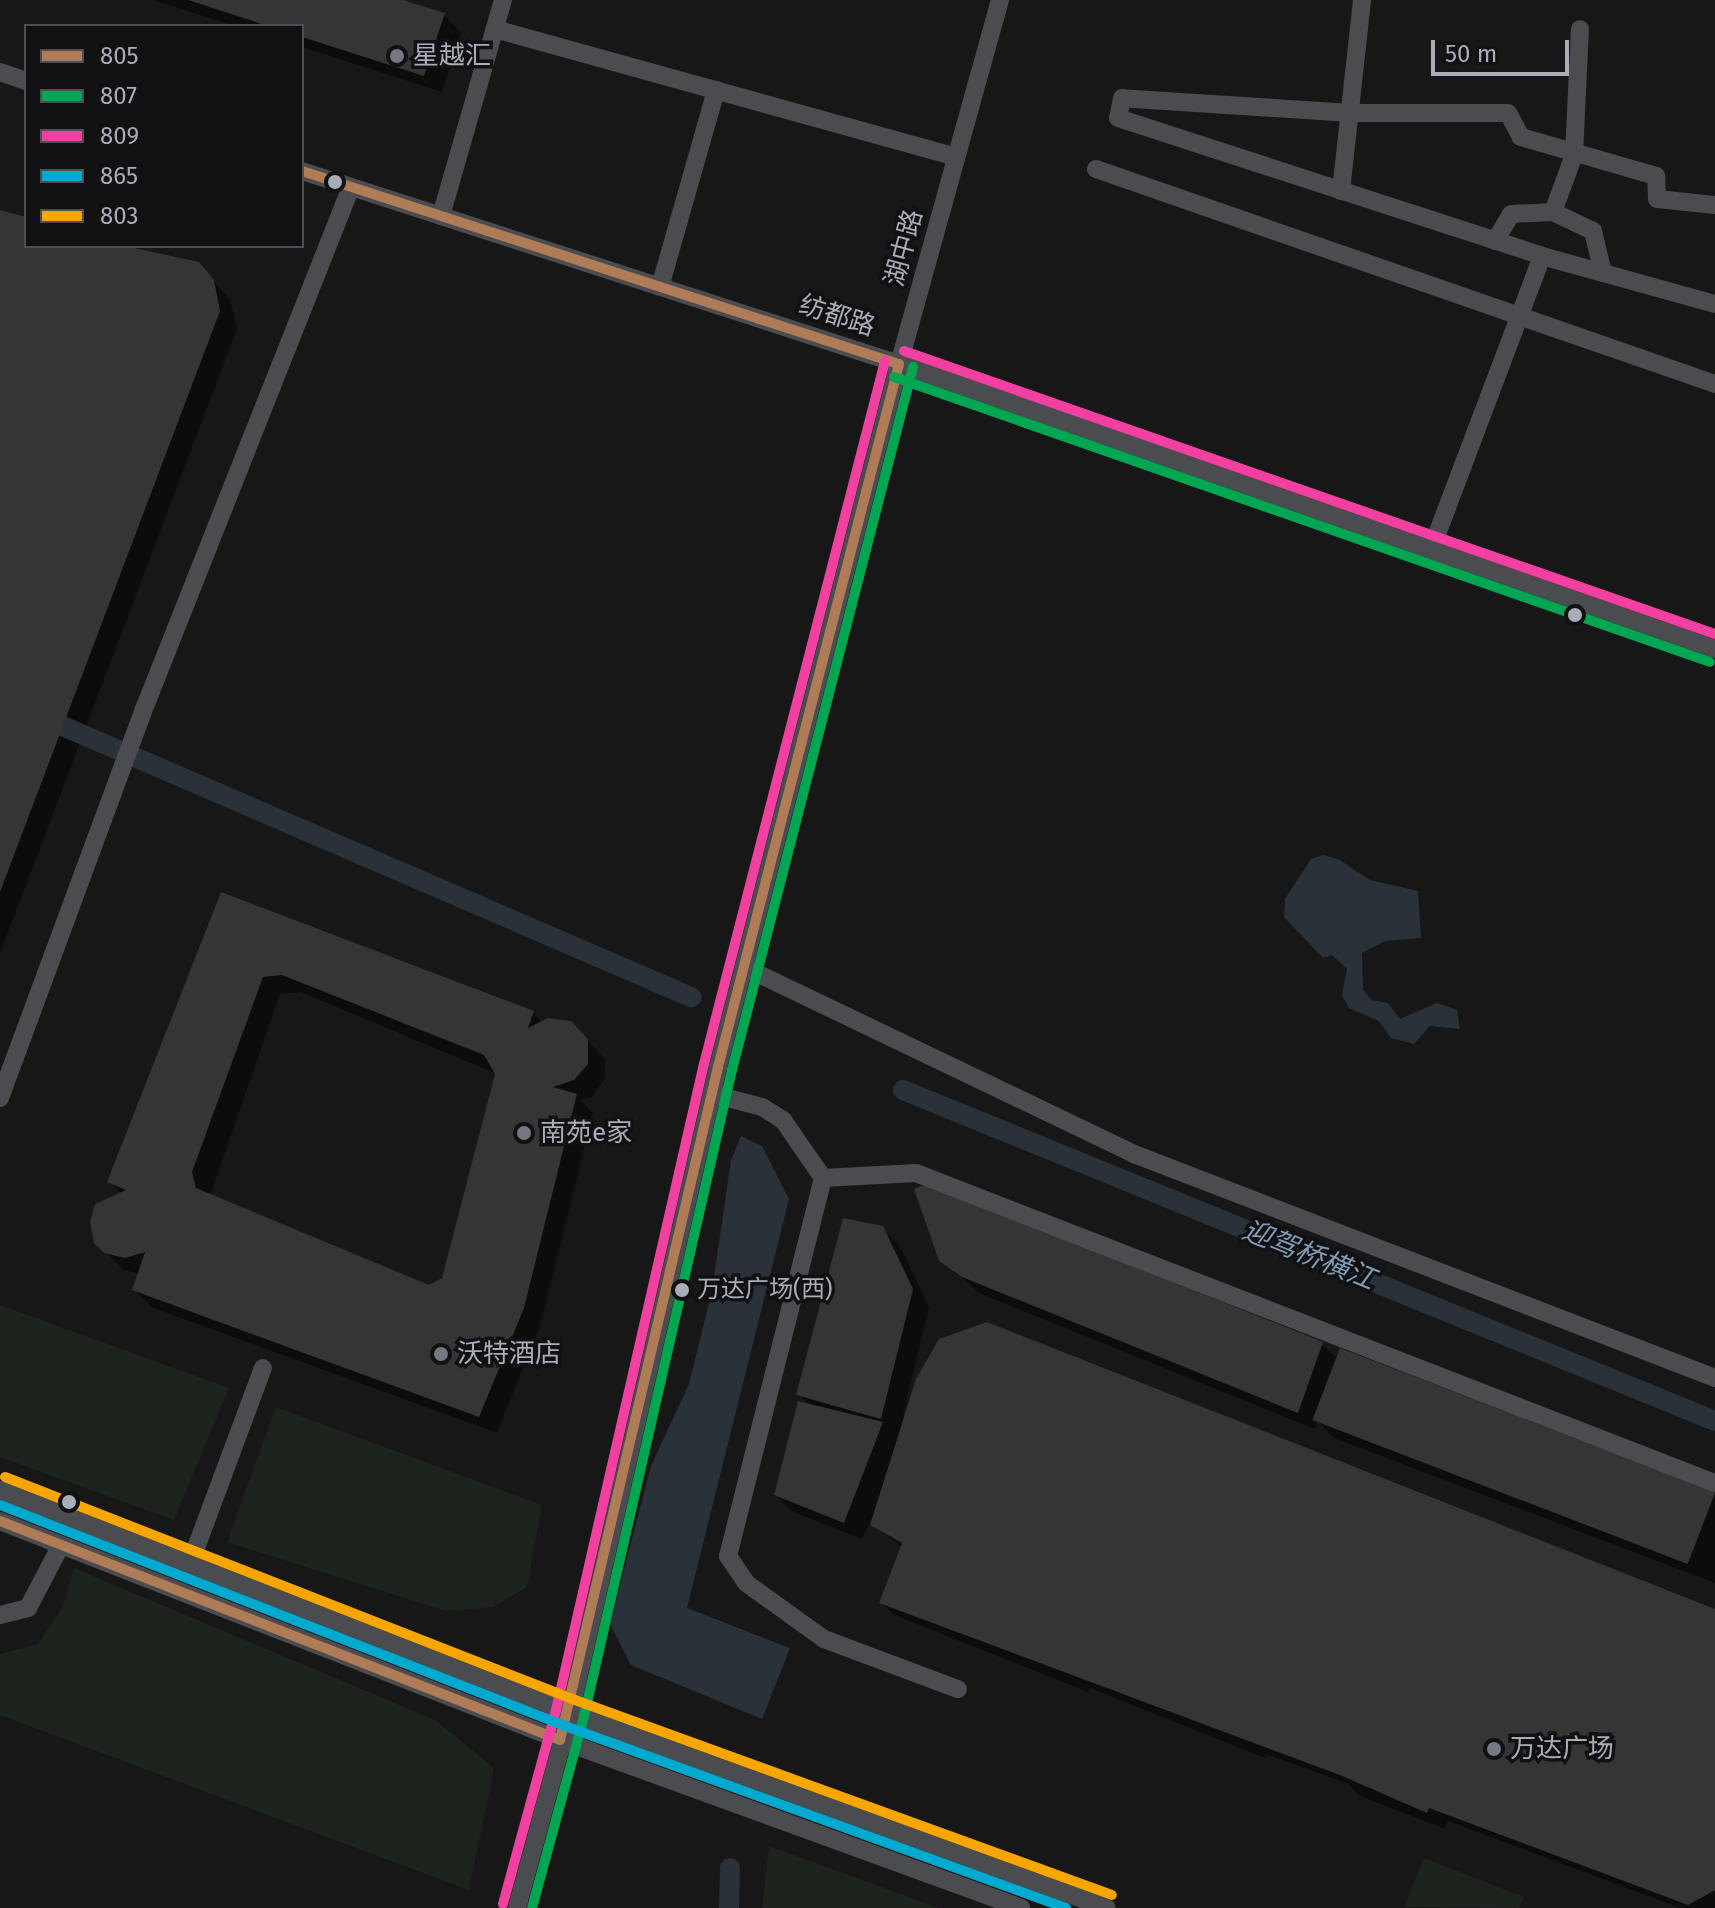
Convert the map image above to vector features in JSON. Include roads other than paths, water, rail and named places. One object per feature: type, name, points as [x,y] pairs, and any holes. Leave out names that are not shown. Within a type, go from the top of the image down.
[{"type":"street","points":[[441,216],[503,0]]},
{"type":"street","name":"湖中路","points":[[517,1908],[560,1740],[570,1713],[744,967],[899,364],[1000,0]]},
{"type":"street","points":[[1341,191],[1362,0]]},
{"type":"street","points":[[495,29],[956,157]]},
{"type":"street","points":[[1553,212],[1574,155],[1580,29]]},
{"type":"street","points":[[2,75],[24,80]]},
{"type":"street","points":[[660,287],[716,90]]},
{"type":"street","points":[[1715,205],[1657,199],[1656,176],[1574,155],[1521,137],[1508,113],[1351,113],[1122,98],[1118,118],[1542,256],[1715,304]]},
{"type":"street","points":[[1096,169],[1519,319],[1715,384]]},
{"type":"street","name":"纺都路","points":[[304,172],[899,364],[1715,649]]},
{"type":"street","points":[[0,1098],[146,704],[351,187]]},
{"type":"street","points":[[1495,241],[1511,214],[1553,212],[1593,231],[1603,273]]},
{"type":"street","points":[[1431,550],[1542,256]]},
{"type":"street","points":[[744,967],[1134,1154],[1715,1378]]},
{"type":"street","points":[[712,1094],[762,1107],[783,1120],[823,1178],[728,1556],[746,1583],[824,1639],[958,1689]]},
{"type":"street","points":[[823,1178],[916,1173],[1715,1483]]},
{"type":"street","points":[[190,1564],[263,1368]]},
{"type":"street","points":[[0,1490],[570,1713],[1107,1908]]},
{"type":"street","points":[[0,1521],[560,1740],[1021,1908]]},
{"type":"street","points":[[0,1615],[28,1608],[61,1545]]},
{"type":"waterway","points":[[0,699],[691,997]]},
{"type":"waterway","name":"迎驾桥横江","points":[[903,1090],[1715,1421]]},
{"type":"waterway","points":[[729,1908],[730,1868]]},
{"type":"place","name":"星越汇","points":[[397,56]]},
{"type":"place","name":"南苑e家","points":[[524,1133]]},
{"type":"place","name":"万达广场(西)","points":[[682,1290]]},
{"type":"place","name":"沃特酒店","points":[[441,1354]]},
{"type":"place","name":"万达广场","points":[[1494,1749]]}]
